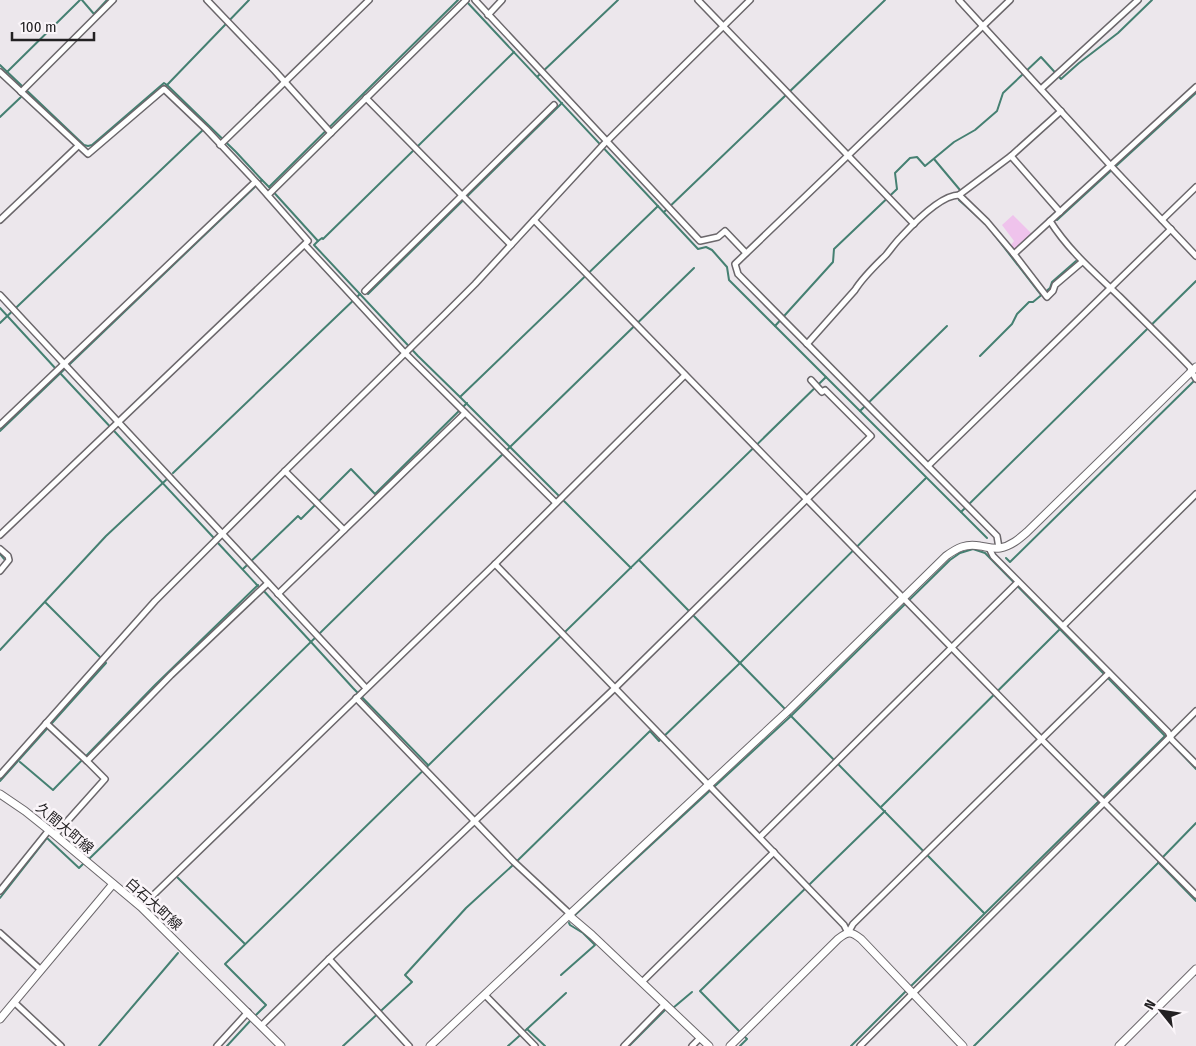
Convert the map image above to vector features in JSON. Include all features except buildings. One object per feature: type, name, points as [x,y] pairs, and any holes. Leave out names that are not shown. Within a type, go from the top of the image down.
[{"type":"street","points":[[23,89],[113,0]]},
{"type":"street","points":[[207,0],[328,131]]},
{"type":"street","points":[[223,142],[369,0]]},
{"type":"street","points":[[475,0],[543,71],[604,144],[669,207],[700,241],[718,237],[725,230],[746,253]]},
{"type":"street","points":[[488,15],[502,0]]},
{"type":"street","points":[[698,0],[914,224]]},
{"type":"street","points":[[0,775],[49,725],[102,660],[155,602],[409,350],[474,284],[604,144],[750,0]]},
{"type":"street","points":[[959,0],[1196,256]]},
{"type":"street","points":[[1010,0],[735,264],[738,274],[997,536],[993,556],[1017,583],[1063,626],[1107,675],[1168,732],[1170,737],[1196,764]]},
{"type":"street","points":[[1041,89],[1138,0]]},
{"type":"street","points":[[271,192],[328,131],[366,98],[465,1]]},
{"type":"street","points":[[0,72],[23,89],[88,154],[164,89],[205,128],[223,142],[257,183],[271,192],[308,241],[0,534]]},
{"type":"street","points":[[1014,254],[1112,167],[1196,87]]},
{"type":"street","points":[[366,98],[510,245]]},
{"type":"street","points":[[365,291],[464,198],[554,105]]},
{"type":"street","points":[[807,344],[856,290],[859,283],[914,224],[940,201],[956,194],[959,195],[1011,156],[1061,111]]},
{"type":"street","points":[[0,220],[78,146]]},
{"type":"street","points":[[1011,156],[1060,212]]},
{"type":"street","points":[[0,425],[57,371],[66,366],[257,183]]},
{"type":"street","points":[[1162,220],[1196,187]]},
{"type":"street","points":[[959,195],[987,222],[1047,297],[1053,291],[1055,285],[1082,262]]},
{"type":"street","points":[[534,220],[1196,895]]},
{"type":"street","points":[[430,1046],[570,914],[711,787],[906,601],[946,556],[955,549],[964,546],[1006,547],[1017,541],[1194,374],[1190,367],[1150,327],[1082,262],[1050,221]]},
{"type":"street","points":[[928,466],[1171,230]]},
{"type":"street","points":[[305,245],[355,300],[409,350],[462,410],[504,452],[559,500]]},
{"type":"street","points":[[0,295],[366,688]]},
{"type":"street","points":[[141,907],[495,564],[686,375]]},
{"type":"street","points":[[261,1026],[615,688],[872,436],[825,390],[822,392],[814,384]]},
{"type":"street","points":[[278,594],[462,410]]},
{"type":"street","points":[[286,471],[344,530]]},
{"type":"street","points":[[1063,626],[1196,494]]},
{"type":"street","points":[[0,549],[8,556],[8,560],[0,571]]},
{"type":"street","points":[[495,564],[808,887],[844,925],[848,933]]},
{"type":"street","points":[[85,759],[268,583]]},
{"type":"street","points":[[760,838],[1017,583]]},
{"type":"street","points":[[848,933],[853,924],[1107,675]]},
{"type":"street","points":[[358,696],[427,773],[515,863],[709,1046]]},
{"type":"street","points":[[860,1046],[909,991],[1102,800],[1196,711]]},
{"type":"street","points":[[0,891],[52,833],[105,779],[49,725]]},
{"type":"street","name":"久間大町線","points":[[0,794],[25,811],[113,884]]},
{"type":"street","points":[[642,982],[774,852]]},
{"type":"street","name":"白石大町線","points":[[0,1019],[113,884],[141,907],[281,1046]]},
{"type":"street","points":[[0,933],[41,970]]},
{"type":"street","points":[[730,1046],[838,939],[844,934],[854,933],[963,1046]]},
{"type":"street","points":[[329,959],[409,1046]]},
{"type":"street","points":[[1119,1046],[1196,969]]},
{"type":"street","points":[[485,995],[535,1046]]},
{"type":"street","points":[[14,1002],[61,1046]]},
{"type":"street","points":[[626,1046],[668,1007]]},
{"type":"street","points":[[217,1046],[252,1016]]},
{"type":"street","points":[[692,1046],[700,1038]]},
{"type":"shaded area","points":[[1013,215],[1032,234],[1013,251],[1010,246],[1014,241],[1002,225]]},
{"type":"waterway","points":[[7,72],[80,0]]},
{"type":"waterway","points":[[82,0],[94,14],[107,0]]},
{"type":"waterway","points":[[167,85],[249,0]]},
{"type":"waterway","points":[[269,187],[458,0]]},
{"type":"waterway","points":[[538,76],[618,0]]},
{"type":"waterway","points":[[664,212],[885,0]]},
{"type":"waterway","points":[[775,326],[833,262],[834,249],[897,189],[895,173],[910,158],[917,157],[925,166],[954,142],[975,130],[997,111],[1003,93],[1041,57],[1061,79],[1118,33],[1152,0]]},
{"type":"waterway","points":[[467,2],[698,249],[706,247],[712,250],[727,267],[729,280],[987,538]]},
{"type":"waterway","points":[[318,241],[323,239],[514,52]]},
{"type":"waterway","points":[[0,65],[84,145],[88,146],[92,145],[164,83],[167,85],[269,187],[318,241],[314,245],[418,356],[631,568]]},
{"type":"waterway","points":[[1057,220],[1196,93]]},
{"type":"waterway","points":[[0,117],[21,97]]},
{"type":"waterway","points":[[368,294],[562,103]]},
{"type":"waterway","points":[[0,323],[205,128]]},
{"type":"waterway","points":[[934,159],[960,190]]},
{"type":"waterway","points":[[0,431],[262,180]]},
{"type":"waterway","points":[[959,200],[986,224],[1041,295]]},
{"type":"waterway","points":[[460,397],[658,206]]},
{"type":"waterway","points":[[980,356],[1012,324],[1017,314],[1029,302],[1033,302],[1050,288],[1052,282],[1076,261]]},
{"type":"waterway","points":[[88,860],[694,268]]},
{"type":"waterway","points":[[961,512],[1196,281]]},
{"type":"waterway","points":[[173,473],[360,294]]},
{"type":"waterway","points":[[0,308],[56,369]]},
{"type":"waterway","points":[[860,411],[947,326]]},
{"type":"waterway","points":[[60,373],[213,537]]},
{"type":"waterway","points":[[254,1017],[266,1005],[225,964],[826,377]]},
{"type":"waterway","points":[[1006,558],[1010,562],[1195,380]]},
{"type":"waterway","points":[[319,501],[351,469],[375,494],[467,403]]},
{"type":"waterway","points":[[343,1046],[412,982],[405,975],[466,908],[513,865],[650,731],[659,741],[926,478]]},
{"type":"waterway","points":[[0,650],[106,536],[166,480]]},
{"type":"waterway","points":[[243,569],[298,516],[301,519],[315,505]]},
{"type":"waterway","points":[[218,543],[258,586]]},
{"type":"waterway","points":[[575,915],[791,716],[950,560],[960,553],[973,549],[985,553],[1168,739]]},
{"type":"waterway","points":[[0,554],[4,559]]},
{"type":"waterway","points":[[639,560],[786,710]]},
{"type":"waterway","points":[[20,762],[53,790],[155,685],[258,585]]},
{"type":"waterway","points":[[262,589],[353,688],[428,765]]},
{"type":"waterway","points":[[0,781],[106,663],[45,602]]},
{"type":"waterway","points":[[881,807],[1060,629]]},
{"type":"waterway","points":[[790,715],[984,913]]},
{"type":"waterway","points":[[910,987],[1165,736]]},
{"type":"waterway","points":[[1174,746],[1196,769]]},
{"type":"waterway","points":[[740,1032],[700,991],[885,811]]},
{"type":"waterway","points":[[1161,859],[1196,823]]},
{"type":"waterway","points":[[0,898],[47,838],[79,868],[84,863]]},
{"type":"waterway","points":[[1158,862],[1196,901]]},
{"type":"waterway","points":[[974,1046],[1158,863]]},
{"type":"waterway","points":[[177,877],[245,944]]},
{"type":"waterway","points":[[561,975],[595,945],[569,923]]},
{"type":"waterway","points":[[99,1046],[178,953]]},
{"type":"waterway","points":[[851,1046],[907,990]]},
{"type":"waterway","points":[[673,1008],[692,992]]},
{"type":"waterway","points":[[527,1029],[566,993]]},
{"type":"waterway","points":[[629,1046],[668,1009]]},
{"type":"waterway","points":[[227,1046],[251,1020]]},
{"type":"waterway","points":[[508,1046],[527,1029],[545,1046]]},
{"type":"waterway","points":[[740,1046],[747,1039],[743,1035]]}]
